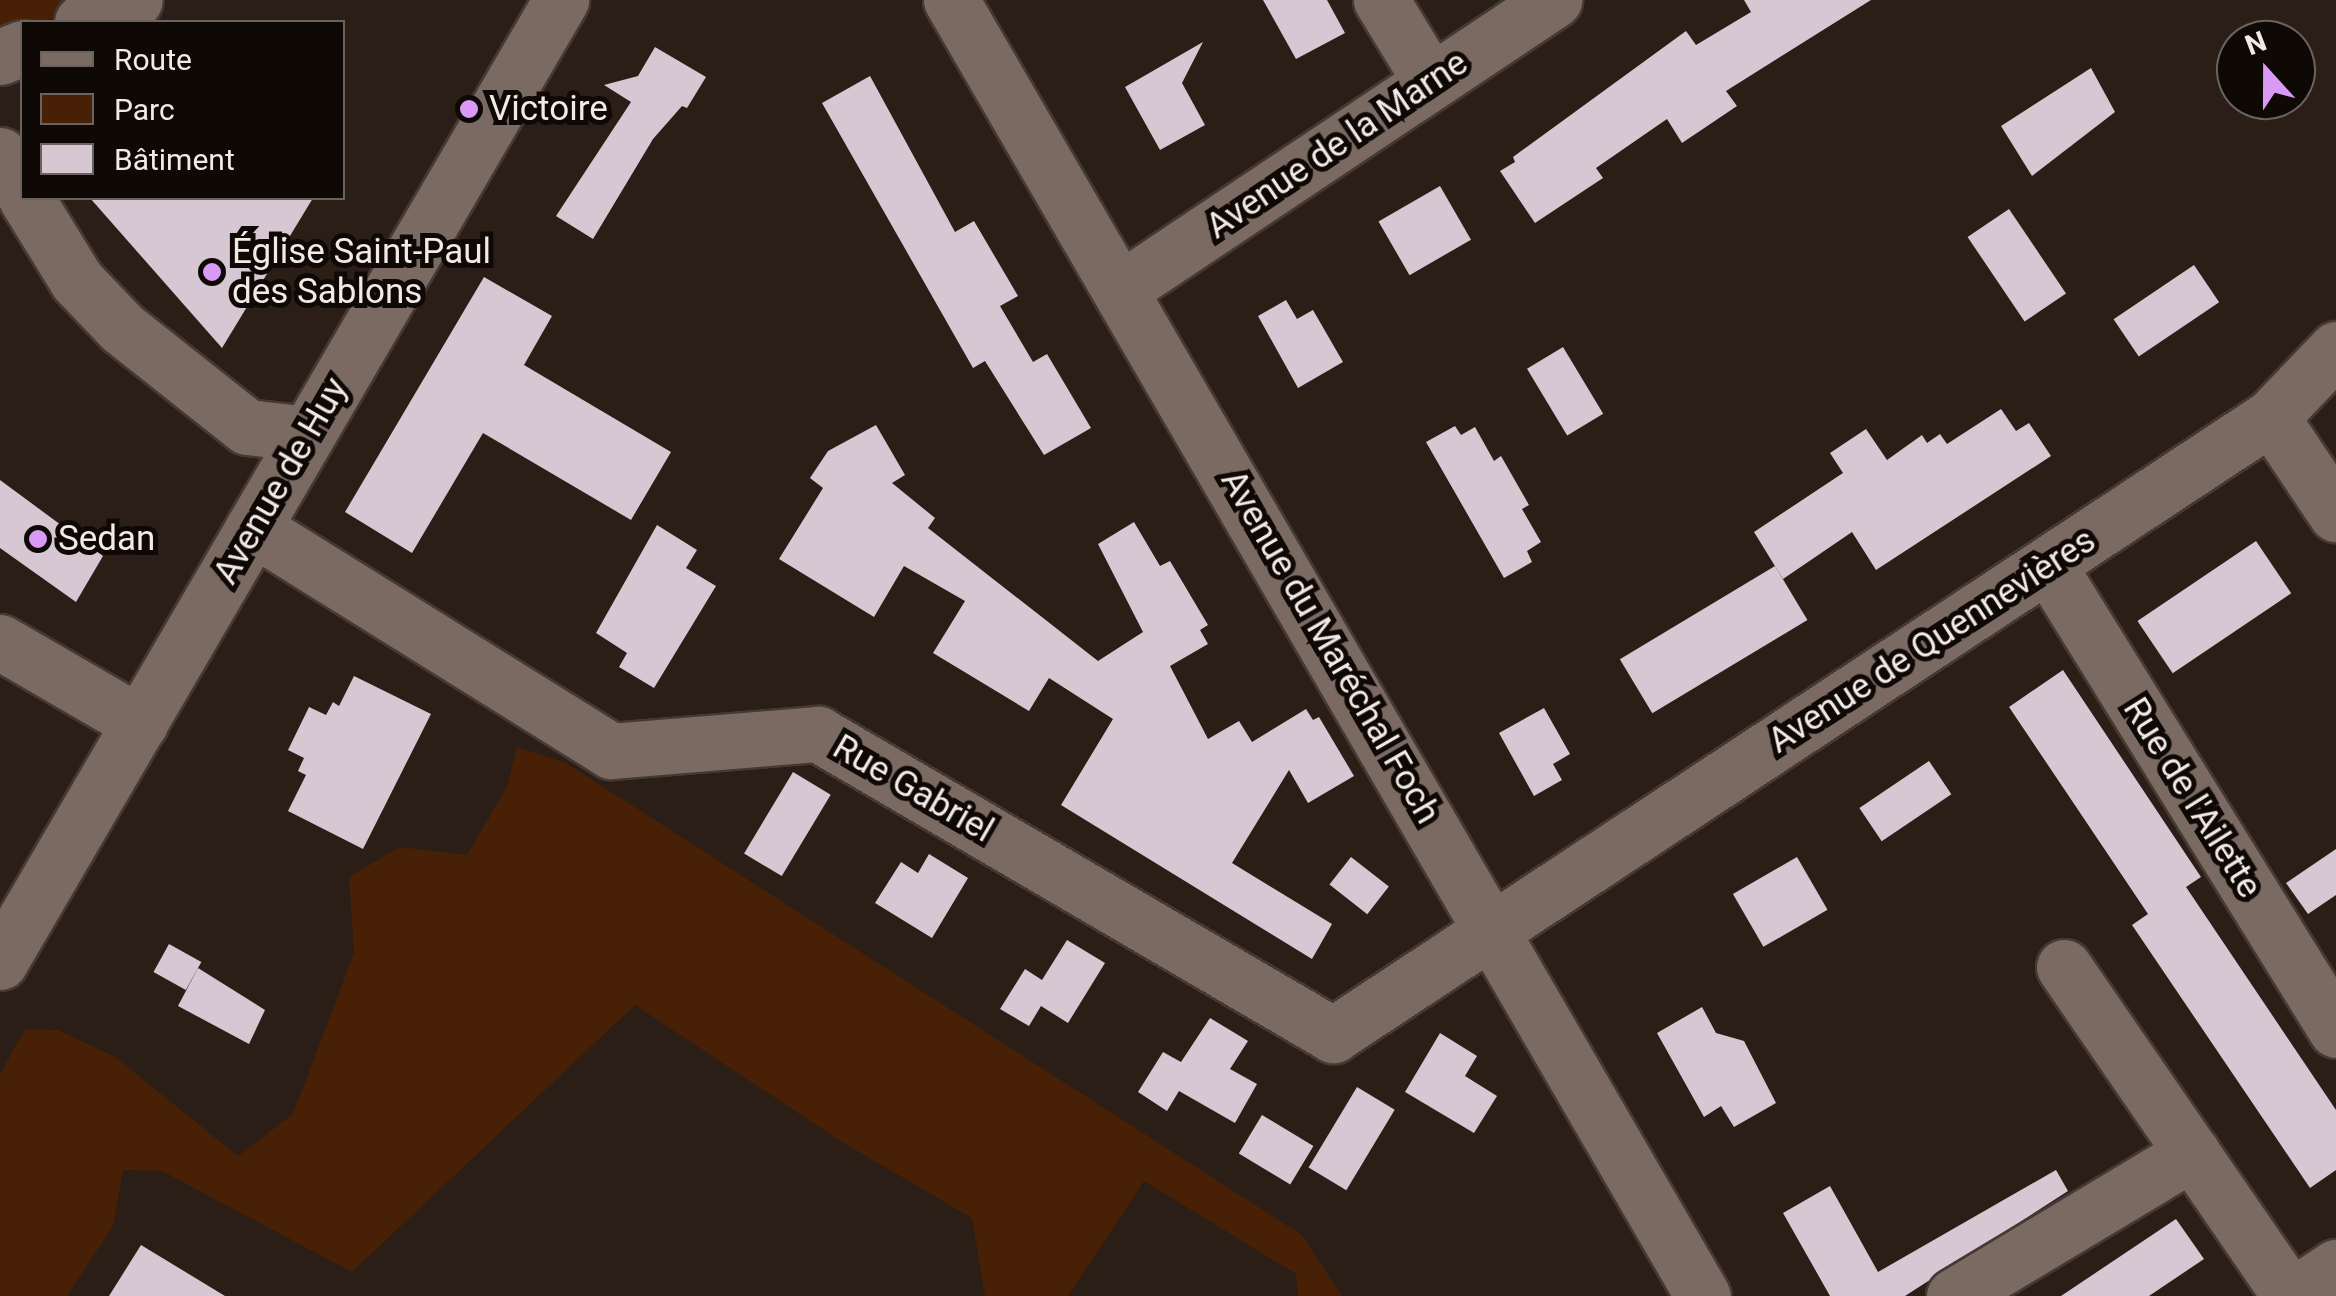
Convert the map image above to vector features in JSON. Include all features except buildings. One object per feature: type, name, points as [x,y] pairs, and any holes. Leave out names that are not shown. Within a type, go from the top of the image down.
[{"type":"street","points":[[87,20],[134,0]]},
{"type":"street","name":"Avenue de Huy","points":[[0,962],[562,0]]},
{"type":"street","name":"Avenue du Maréchal Foch","points":[[951,0],[1703,1296]]},
{"type":"street","points":[[1380,0],[1431,82]]},
{"type":"street","name":"Avenue de la Marne","points":[[1121,290],[1554,0]]},
{"type":"street","points":[[0,155],[20,188]]},
{"type":"street","points":[[28,200],[78,281],[122,328],[247,427],[308,434]]},
{"type":"street","name":"Avenue de Quennevières","points":[[1494,930],[2271,416],[2336,350]]},
{"type":"street","points":[[2271,416],[2336,514]]},
{"type":"street","name":"Rue Gabriel","points":[[253,528],[611,751],[818,734],[1333,1035],[1494,930]]},
{"type":"street","name":"Rue de l'Ailette","points":[[2048,565],[2336,1030]]},
{"type":"street","points":[[0,642],[140,722]]},
{"type":"street","points":[[2064,967],[2291,1296],[2336,1266]]},
{"type":"street","points":[[1954,1296],[2192,1153]]},
{"type":"green space","points":[[0,0],[95,0],[47,20],[20,20],[0,40]]},
{"type":"green space","points":[[517,747],[566,763],[1302,1235],[1342,1296],[1298,1296],[1296,1274],[1144,1181],[1068,1296],[985,1296],[972,1218],[842,1142],[635,1005],[352,1272],[162,1171],[123,1170],[113,1226],[67,1296],[0,1296],[0,1074],[25,1029],[57,1030],[114,1056],[238,1156],[293,1114],[354,953],[349,877],[400,847],[467,855],[507,787]]},
{"type":"place","name":"Victoire","points":[[469,109]]},
{"type":"place","name":"Église Saint-Paul des Sablons","points":[[212,272]]},
{"type":"place","name":"Sedan","points":[[38,539]]}]
